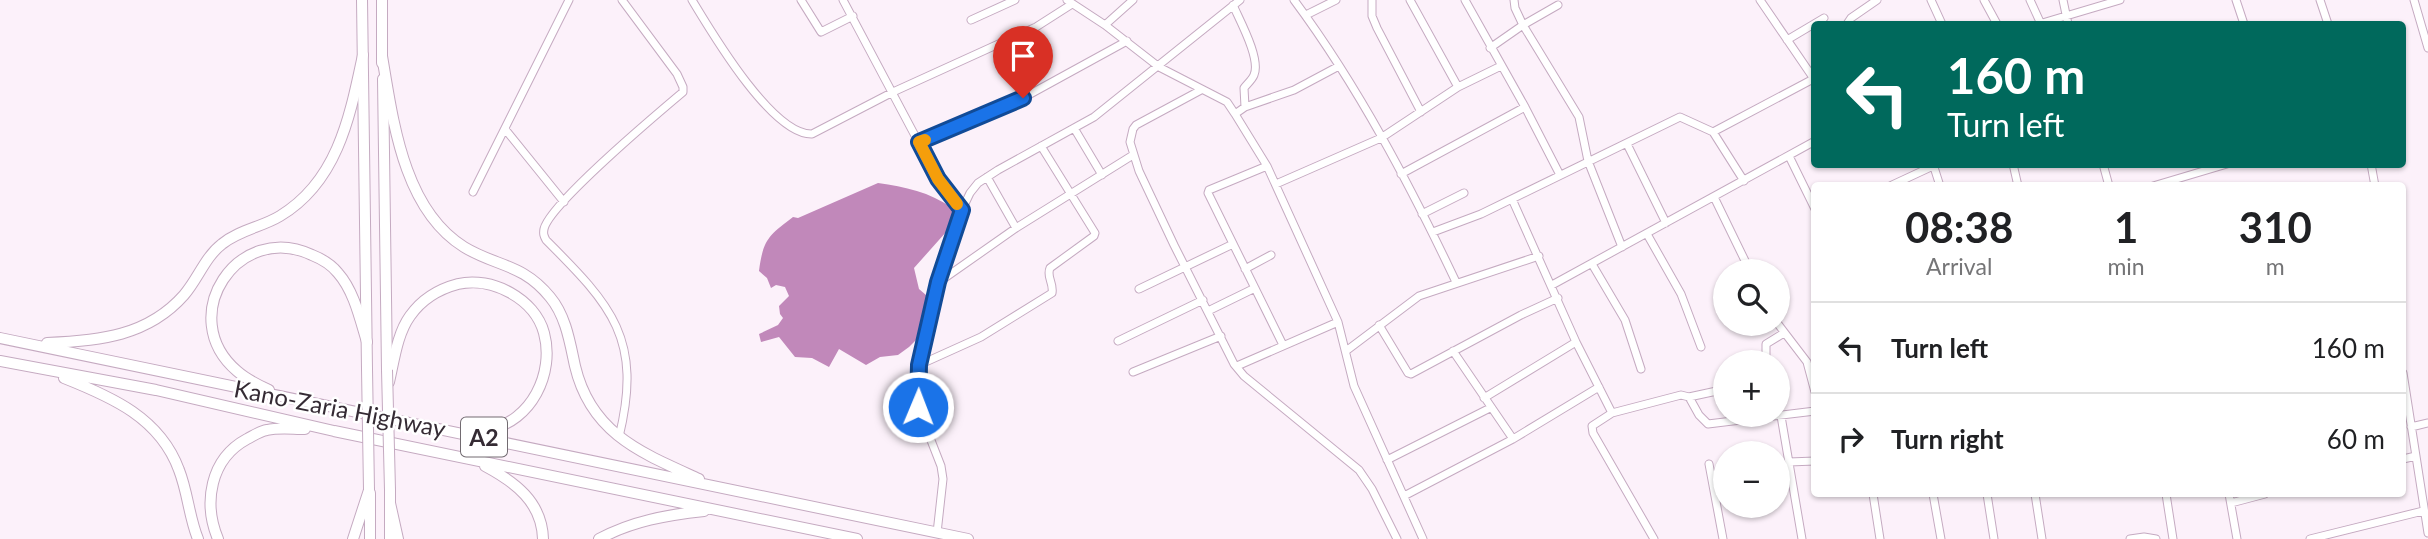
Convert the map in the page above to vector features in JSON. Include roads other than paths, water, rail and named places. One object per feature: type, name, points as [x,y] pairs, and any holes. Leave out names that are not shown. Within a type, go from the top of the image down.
[{"type":"main road","points":[[362,0],[370,539]]},
{"type":"main road","points":[[382,0],[390,539]]},
{"type":"main road","points":[[33,344],[100,340],[139,329],[163,315],[185,294],[202,267],[222,244],[237,234],[280,216],[305,198],[332,162],[338,148],[348,121],[363,55]]},
{"type":"main road","points":[[382,56],[400,147],[412,182],[432,215],[465,247],[525,272],[552,298],[562,317],[582,391],[593,410],[619,438],[635,449],[717,488]]},
{"type":"main road","points":[[284,398],[235,370],[222,354],[214,333],[211,318],[213,297],[234,265],[258,252],[285,247],[305,251],[326,261],[339,273],[347,287],[367,342]]},
{"type":"main road","points":[[387,388],[402,331],[410,316],[432,295],[444,288],[478,282],[501,288],[519,298],[533,312],[544,332],[547,355],[543,379],[534,400],[518,415],[499,426],[453,431]]},
{"type":"main road","name":"Kano-Zaria Highway","points":[[0,338],[968,539]]},
{"type":"main road","name":"Kano-Zaria Highway","points":[[0,361],[156,390],[334,430],[857,539]]},
{"type":"main road","points":[[41,369],[106,395],[134,411],[155,430],[170,450],[179,470],[198,539]]},
{"type":"main road","points":[[218,539],[209,507],[211,489],[215,475],[235,446],[264,430],[334,430]]},
{"type":"main road","points":[[473,459],[506,477],[532,501],[541,521],[544,539]]},
{"type":"main road","points":[[353,539],[369,490]]},
{"type":"main road","points":[[390,503],[398,539]]},
{"type":"main road","points":[[599,539],[618,529],[668,515],[716,510]]},
{"type":"street","points":[[473,192],[569,0]]},
{"type":"street","points":[[619,438],[627,401],[628,375],[622,341],[605,305],[590,284],[546,240],[544,227],[564,202],[621,145],[684,90],[677,75],[622,0]]},
{"type":"street","points":[[692,0],[751,88],[792,129],[800,133],[812,134],[893,92],[1036,27],[1069,2],[1127,41],[1159,67],[1227,102],[1267,166],[1338,322],[1354,386],[1423,539]]},
{"type":"street","points":[[801,0],[821,32],[853,16]]},
{"type":"street","points":[[843,0],[938,179],[962,210]]},
{"type":"street","points":[[971,20],[1014,0]]},
{"type":"street","points":[[1104,25],[1133,0]]},
{"type":"street","points":[[1294,0],[1339,66],[1381,138],[1433,232],[1456,282]]},
{"type":"street","points":[[1306,15],[1336,0]]},
{"type":"street","points":[[1372,0],[1372,16],[1377,28],[1421,112]]},
{"type":"street","points":[[1410,0],[1458,87]]},
{"type":"street","points":[[1465,0],[1560,175]]},
{"type":"street","points":[[1514,0],[1523,25],[1578,117],[1588,161],[1622,247]]},
{"type":"street","points":[[1760,0],[1811,74]]},
{"type":"street","points":[[1849,21],[1866,3],[1877,0]]},
{"type":"street","points":[[1931,0],[1941,21]]},
{"type":"street","points":[[1984,0],[1995,21]]},
{"type":"street","points":[[2030,0],[2039,21]]},
{"type":"street","points":[[2063,0],[2067,21]]},
{"type":"street","points":[[2050,21],[2120,0]]},
{"type":"street","points":[[2236,0],[2243,21]]},
{"type":"street","points":[[2320,0],[2327,21]]},
{"type":"street","points":[[2414,0],[2428,48]]},
{"type":"street","points":[[937,533],[943,479],[941,466],[918,407],[919,365],[938,282],[970,193],[987,177],[1094,117],[1237,2],[1255,68],[1253,77],[1244,89],[1245,107]]},
{"type":"street","points":[[1490,48],[1558,5]]},
{"type":"street","points":[[1819,21],[1824,18]]},
{"type":"street","points":[[1787,40],[1811,26]]},
{"type":"street","points":[[919,142],[1023,98],[1127,41]]},
{"type":"street","points":[[1236,114],[1245,107],[1294,90],[1339,66]]},
{"type":"street","points":[[1276,184],[1381,138],[1458,87],[1501,66]]},
{"type":"street","points":[[1713,132],[1811,80]]},
{"type":"street","points":[[1201,90],[1133,129],[1130,142],[1133,155],[1162,222],[1244,376],[1359,470],[1398,539]]},
{"type":"street","points":[[1401,174],[1525,107]]},
{"type":"street","points":[[1433,232],[1512,199],[1680,117],[1713,132],[1744,181]]},
{"type":"street","points":[[1074,128],[1102,175]]},
{"type":"street","points":[[505,129],[564,202]]},
{"type":"street","points":[[1552,285],[1811,143]]},
{"type":"street","points":[[1627,144],[1666,223]]},
{"type":"street","points":[[919,365],[981,337],[1052,293],[1048,277],[1050,268],[1095,234],[1041,146]]},
{"type":"street","points":[[938,282],[1016,228],[1133,155]]},
{"type":"street","points":[[1789,156],[1811,201]]},
{"type":"street","points":[[1267,166],[1209,190],[1208,193],[1283,345]]},
{"type":"street","points":[[1898,182],[1927,168]]},
{"type":"street","points":[[2166,182],[2214,168]]},
{"type":"street","points":[[987,177],[1016,228]]},
{"type":"street","points":[[1423,214],[1464,193]]},
{"type":"street","points":[[1714,197],[1744,259]]},
{"type":"street","points":[[1512,199],[1576,342],[1612,413]]},
{"type":"street","points":[[1647,234],[1681,294],[1701,347]]},
{"type":"street","points":[[1139,289],[1233,244]]},
{"type":"street","points":[[1245,269],[1271,255]]},
{"type":"street","points":[[1346,351],[1419,296],[1539,256]]},
{"type":"street","points":[[1592,264],[1625,320],[1642,369]]},
{"type":"street","points":[[1208,311],[1255,288]]},
{"type":"street","points":[[1380,326],[1408,373],[1414,373],[1521,314],[1558,298]]},
{"type":"street","points":[[1118,341],[1203,300]]},
{"type":"street","points":[[1237,366],[1338,322]]},
{"type":"street","points":[[1132,372],[1221,336]]},
{"type":"street","points":[[1766,350],[1766,344],[1779,336]]},
{"type":"street","points":[[1787,336],[1811,361]]},
{"type":"street","points":[[1484,398],[1576,342]]},
{"type":"street","points":[[1454,351],[1513,439]]},
{"type":"street","points":[[1404,496],[1513,439],[1599,387]]},
{"type":"street","points":[[1654,539],[1593,433],[1592,426],[1612,413],[1681,395],[1689,397],[1713,392]]},
{"type":"street","points":[[2406,393],[2427,527]]},
{"type":"street","points":[[1689,397],[1699,415],[1708,424],[1713,423]]},
{"type":"street","points":[[1387,460],[1490,408]]},
{"type":"street","points":[[1790,415],[1811,412]]},
{"type":"street","points":[[2411,427],[2428,424]]},
{"type":"street","points":[[2406,458],[2416,456]]},
{"type":"street","points":[[1790,462],[1811,461]]},
{"type":"street","points":[[1709,464],[1723,539]]},
{"type":"street","points":[[1790,468],[1802,539]]},
{"type":"street","points":[[1873,497],[1880,539]]},
{"type":"street","points":[[1934,497],[1941,539]]},
{"type":"street","points":[[1987,497],[1994,539]]},
{"type":"street","points":[[2035,497],[2042,539]]},
{"type":"street","points":[[2167,497],[2174,539]]},
{"type":"street","points":[[2230,497],[2237,539]]},
{"type":"street","points":[[2231,503],[2254,497]]},
{"type":"street","points":[[2310,539],[2423,511]]},
{"type":"street","points":[[2130,539],[2156,539]]}]
